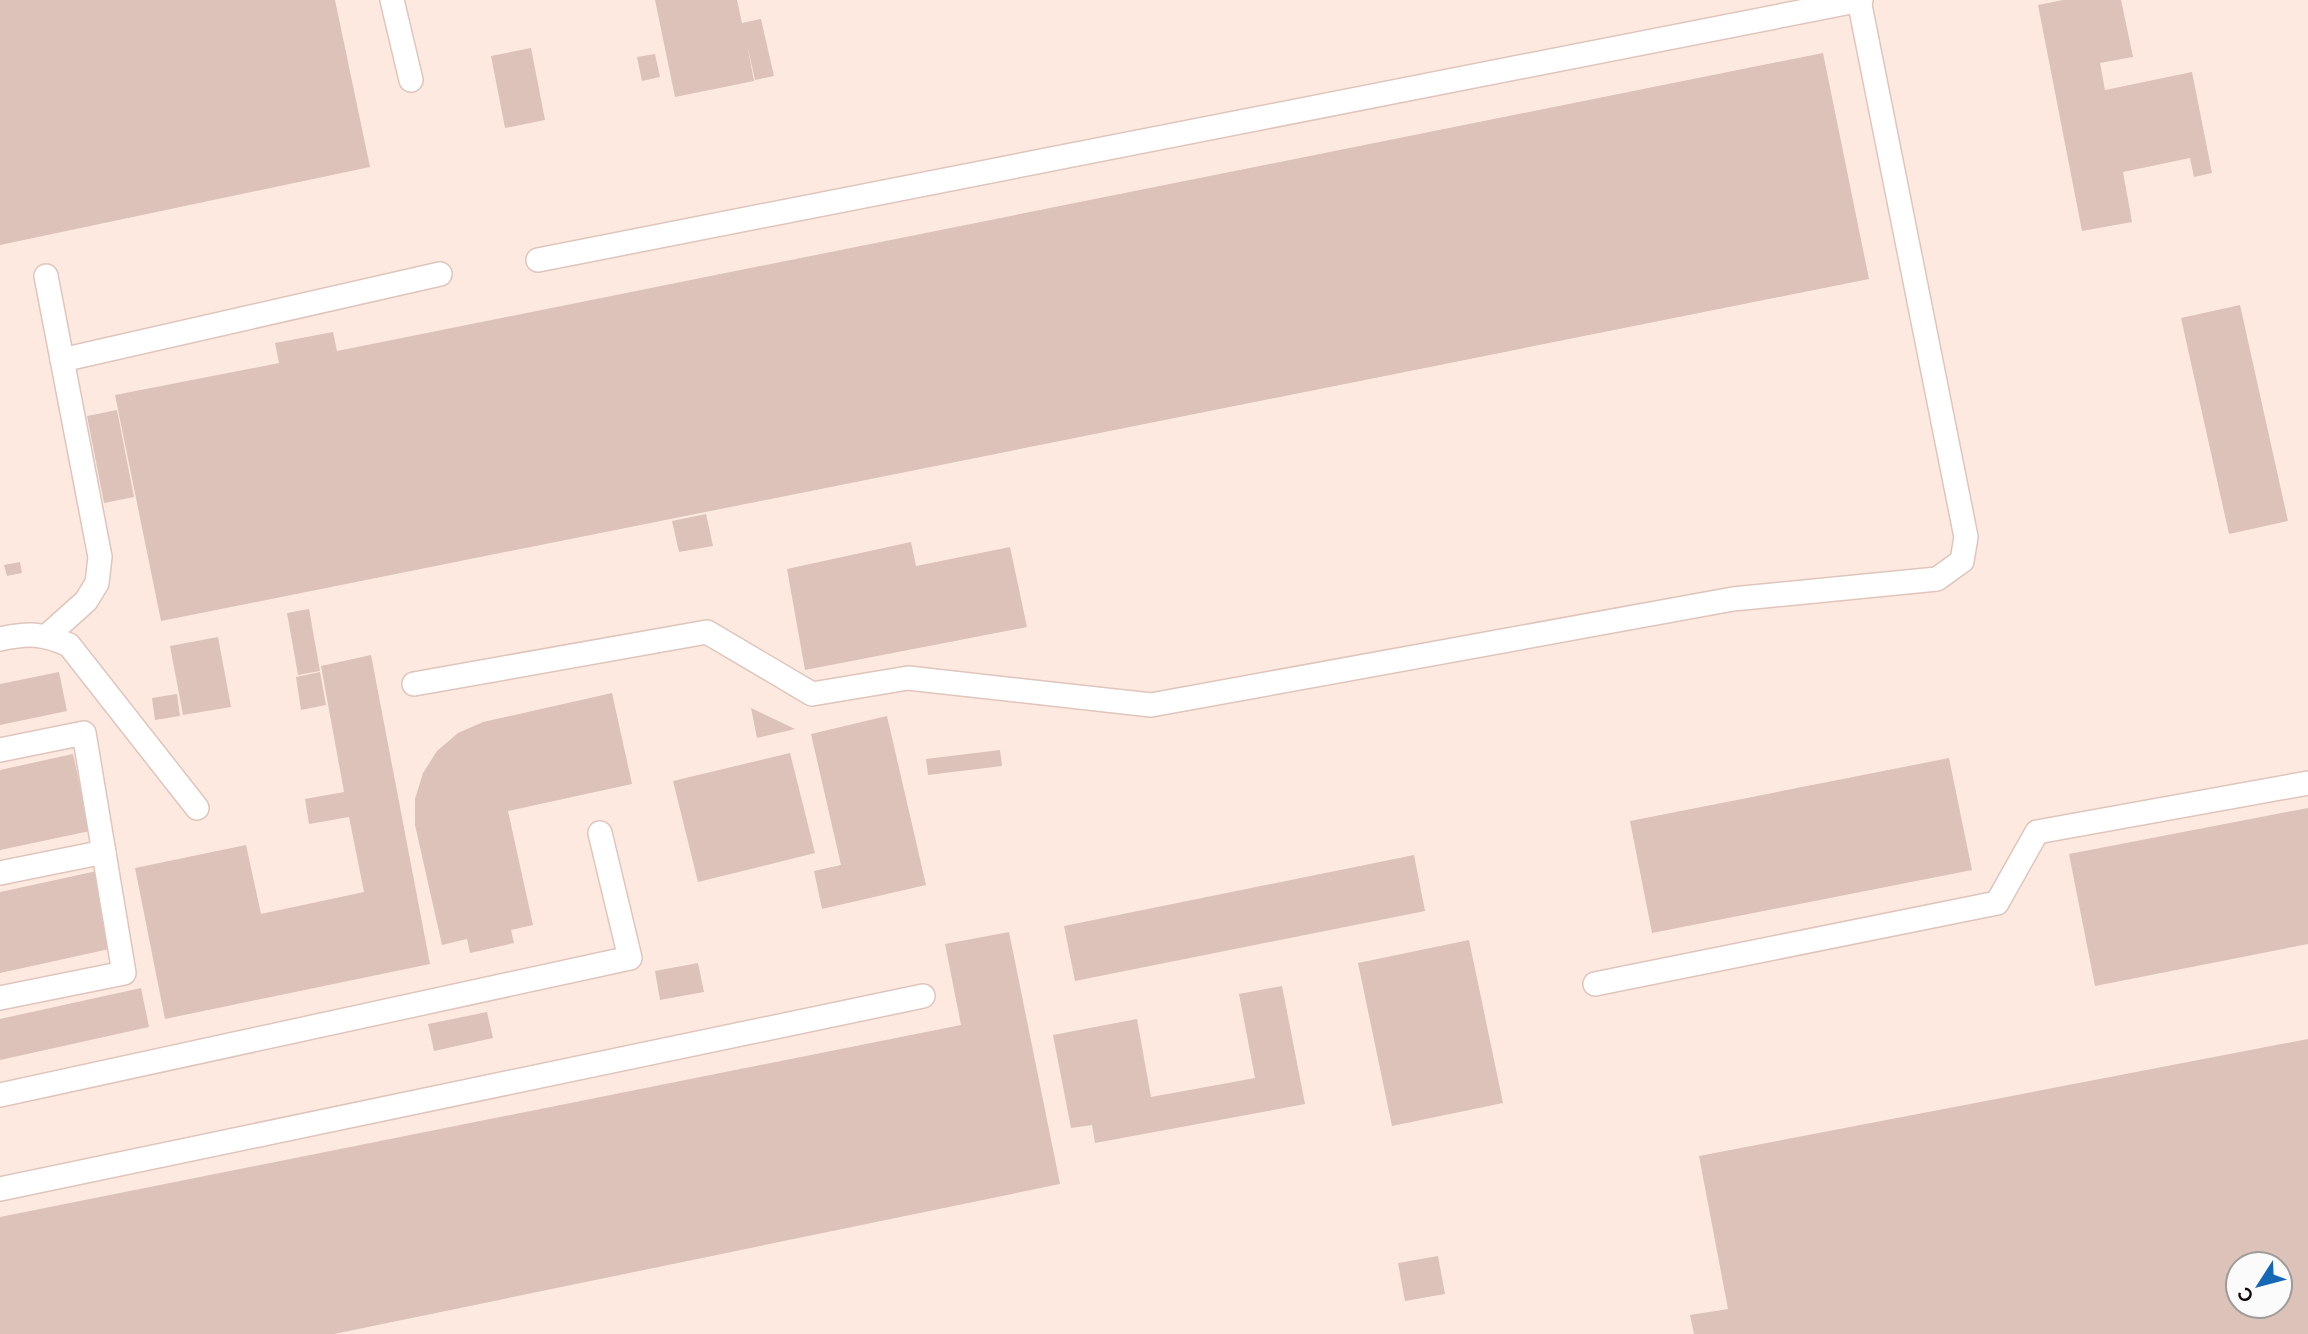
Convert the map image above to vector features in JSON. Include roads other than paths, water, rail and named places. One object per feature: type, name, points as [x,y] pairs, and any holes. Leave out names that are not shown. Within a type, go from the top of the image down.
[{"type":"lane","points":[[393,0],[411,80]]},
{"type":"lane","points":[[414,684],[707,632],[812,694],[908,678],[1151,705],[1733,599],[1937,579],[1962,561],[1966,537],[1860,0],[538,260]]},
{"type":"lane","points":[[62,360],[440,274]]},
{"type":"lane","points":[[46,276],[100,557],[97,583],[86,601],[48,635]]},
{"type":"lane","points":[[0,639],[24,634],[48,635],[69,645],[197,808]]},
{"type":"lane","points":[[0,750],[84,733],[124,973],[0,998]]},
{"type":"lane","points":[[1595,984],[1997,903],[2037,832],[2308,783]]},
{"type":"lane","points":[[0,1095],[630,958],[600,833]]},
{"type":"lane","points":[[0,873],[104,852]]},
{"type":"lane","points":[[0,1189],[923,996]]}]
